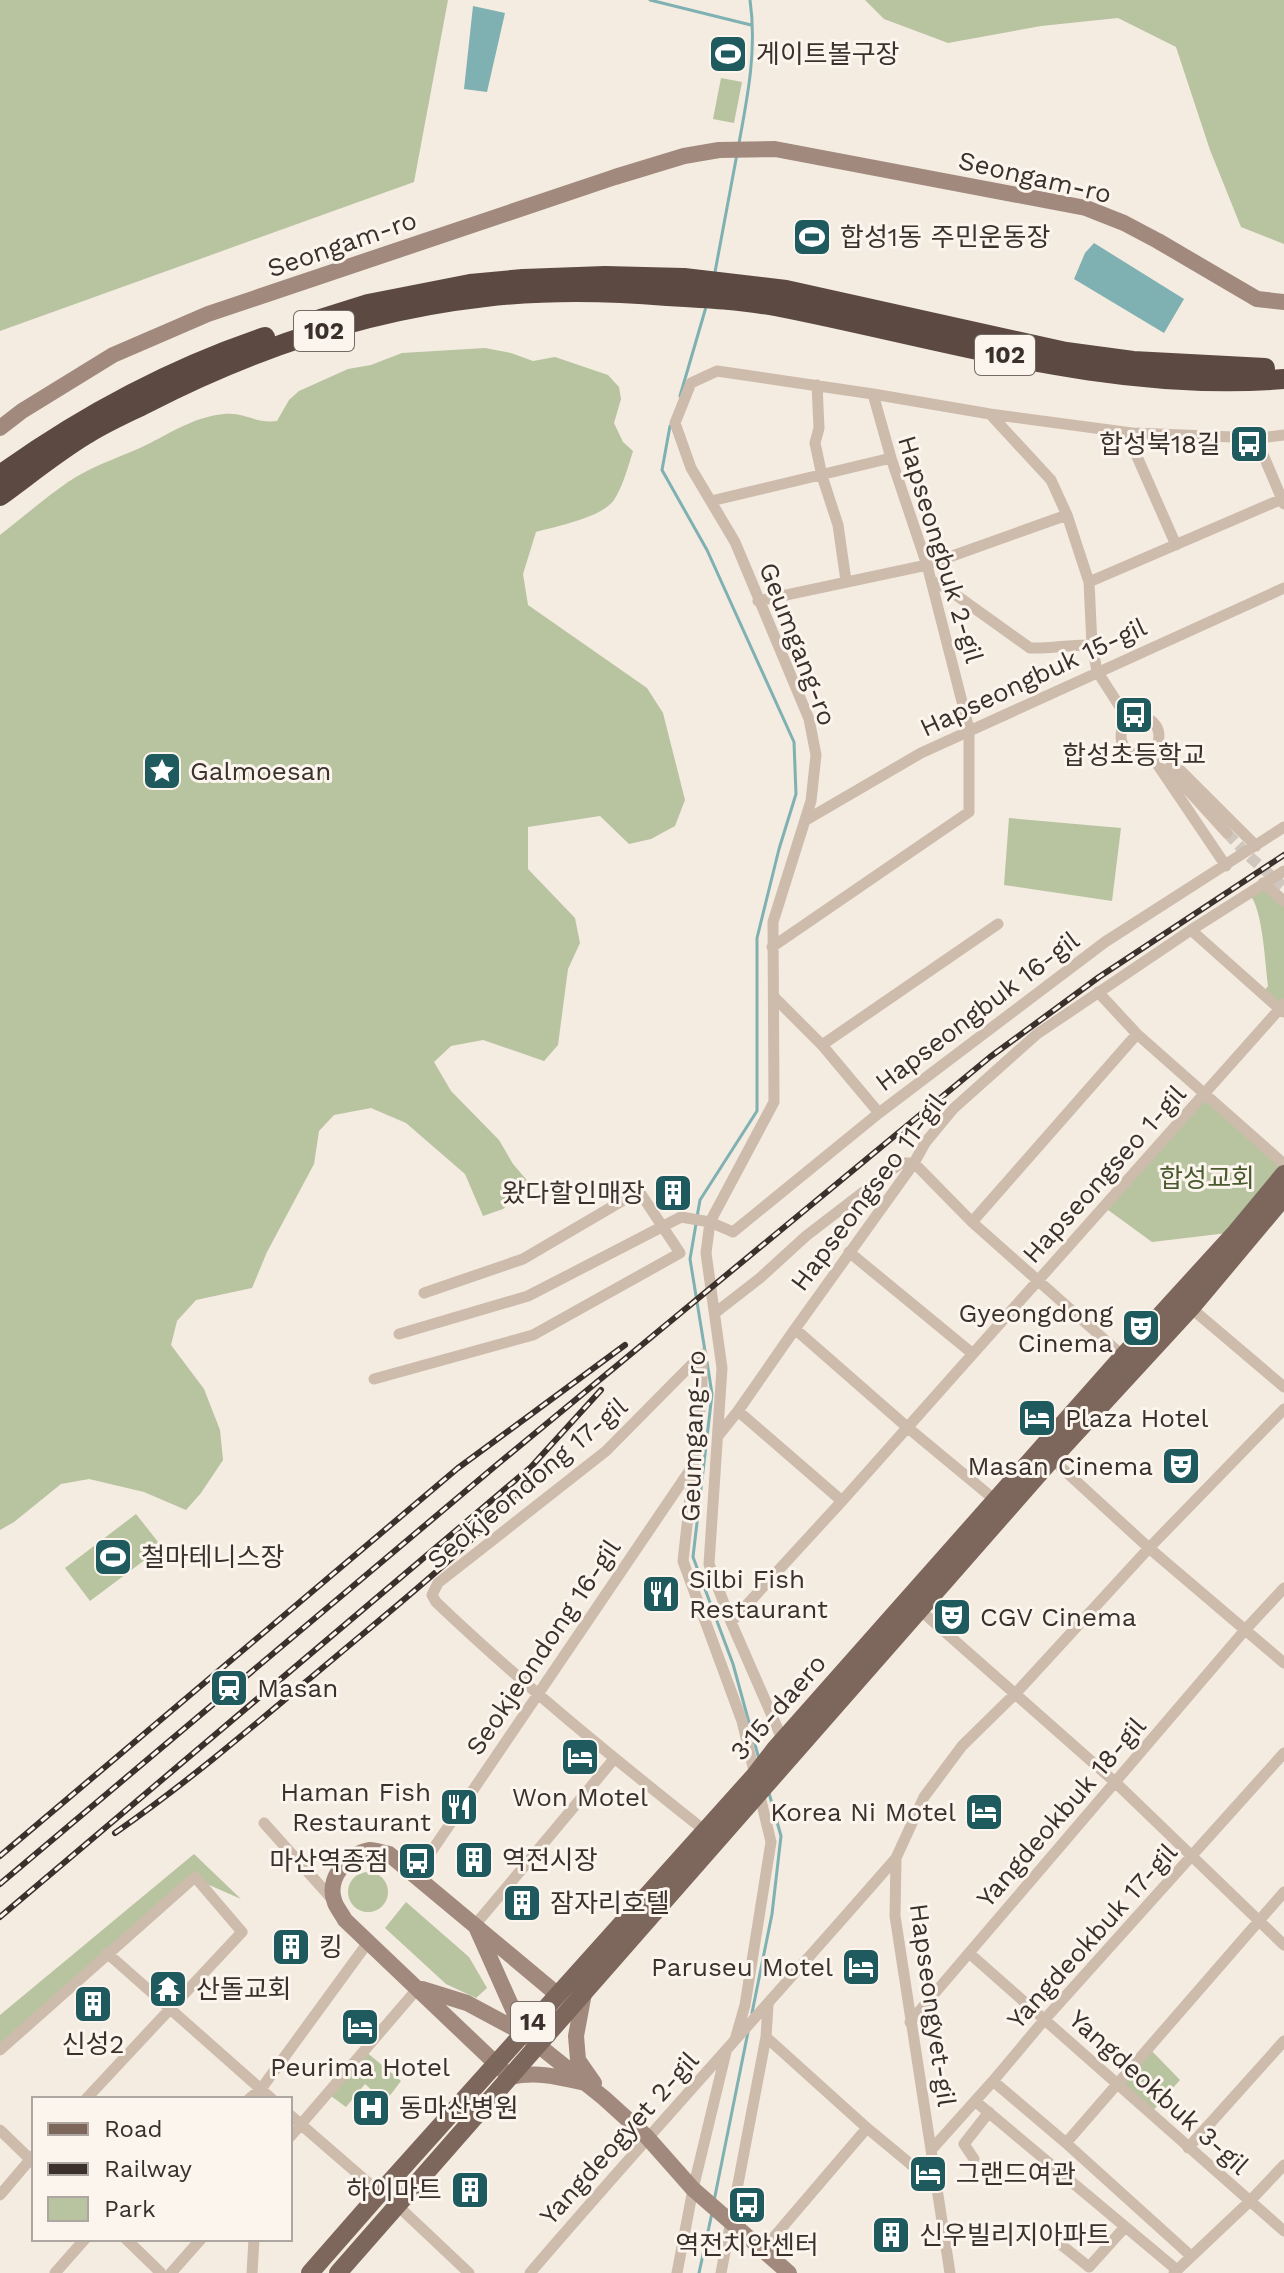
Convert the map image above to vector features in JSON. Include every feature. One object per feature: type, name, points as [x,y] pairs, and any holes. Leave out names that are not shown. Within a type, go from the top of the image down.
[{"type":"highway","name":"102","points":[[0,475],[99,412],[207,358],[368,304],[470,284],[523,279],[605,276],[731,291],[786,290],[1066,352],[1133,361],[1262,368],[1284,366]]},
{"type":"highway","name":"102","points":[[0,496],[88,433],[194,379],[326,331],[396,312],[485,297],[562,292],[626,293],[684,287]]},
{"type":"highway","name":"102","points":[[731,291],[778,307],[1103,374],[1192,380],[1284,379]]},
{"type":"main road","name":"Seongam-ro","points":[[0,428],[113,355],[208,314],[615,177],[684,156],[719,150],[775,149],[1086,208],[1147,235],[1257,299],[1284,302]]},
{"type":"main road","name":"3·15-daero","points":[[781,1752],[995,1500],[1236,1232],[1284,1174]]},
{"type":"main road","name":"3·15-daero","points":[[781,1752],[920,1610],[1052,1459],[1191,1308],[1284,1197]]},
{"type":"main road","name":"14","points":[[758,1783],[781,1752]]},
{"type":"main road","name":"3·15-daero","points":[[338,2273],[510,2077],[558,1995],[704,1830],[758,1783]]},
{"type":"main road","name":"3·15-daero","points":[[310,2273],[497,2063],[530,2040],[584,1993],[758,1783]]},
{"type":"main road","points":[[558,1995],[389,1854],[372,1850],[353,1857],[338,1871],[333,1884],[333,1901],[345,1920],[510,2077],[526,2073],[552,2075],[585,2083]]},
{"type":"main road","points":[[475,1925],[516,2020],[530,2040]]},
{"type":"main road","points":[[418,1988],[467,2003],[530,2040],[604,2098],[647,2137],[696,2191],[789,2273]]},
{"type":"main road","points":[[584,1993],[576,2036],[578,2060],[604,2098]]},
{"type":"street","name":"Geumgang-ro","points":[[781,1752],[709,1564],[722,1368],[706,1253],[708,1222],[774,1102],[773,922],[811,801],[816,755],[809,719],[735,542],[691,468],[675,423],[691,383],[717,371],[1132,433],[1259,438],[1284,435]]},
{"type":"street","points":[[817,385],[819,428],[815,443],[838,525],[846,581]]},
{"type":"street","name":"Hapseongbuk 2-gil","points":[[772,947],[969,812],[969,729],[932,581],[873,394]]},
{"type":"street","points":[[990,414],[1051,480],[1067,515],[1089,582],[1092,645],[1097,671],[1129,721]]},
{"type":"street","points":[[1132,433],[1135,452],[1176,545]]},
{"type":"street","points":[[1089,582],[1283,502],[1259,438]]},
{"type":"street","points":[[711,501],[891,458]]},
{"type":"street","points":[[758,601],[927,565],[1067,515]]},
{"type":"street","points":[[932,581],[1030,648],[1092,645]]},
{"type":"street","name":"Hapseongbuk 15-gil","points":[[806,820],[921,753],[969,729],[1284,588]]},
{"type":"street","points":[[1138,717],[1150,720],[1158,731],[1152,749],[1132,753],[1123,745],[1121,734],[1129,721],[1138,717]]},
{"type":"street","points":[[1152,749],[1227,833]]},
{"type":"street","points":[[1152,749],[1256,846]]},
{"type":"street","points":[[1152,749],[1226,866]]},
{"type":"street","name":"Hapseongbuk 16-gil","points":[[708,1222],[733,1232],[879,1113],[1105,942],[1284,827]]},
{"type":"street","name":"Hapseongseo 11-gil","points":[[718,1436],[914,1163],[925,1143],[953,1109],[1037,1034],[1284,871]]},
{"type":"street","points":[[1263,883],[1284,901]]},
{"type":"street","points":[[822,1045],[998,924]]},
{"type":"street","points":[[1191,930],[1282,1009]]},
{"type":"street","points":[[1098,992],[1137,1034],[1284,1164]]},
{"type":"street","points":[[775,998],[822,1045],[879,1113]]},
{"type":"street","name":"Hapseongseo 1-gil","points":[[731,1622],[1282,1009]]},
{"type":"street","points":[[972,1222],[1137,1034]]},
{"type":"street","points":[[715,1313],[806,1236],[901,1163],[914,1163],[972,1222],[1123,1356]]},
{"type":"street","points":[[374,1379],[533,1335],[680,1253],[639,1191],[523,1259],[424,1293]]},
{"type":"street","points":[[399,1334],[528,1296],[681,1217],[708,1222]]},
{"type":"street","points":[[849,1252],[973,1354]]},
{"type":"street","points":[[1191,1308],[1284,1387]]},
{"type":"street","points":[[795,1329],[995,1500]]},
{"type":"street","name":"Seokjeondong 17-gil","points":[[694,1463],[702,1391],[702,1354],[606,1451],[438,1583],[432,1595],[473,1637],[538,1694],[704,1830]]},
{"type":"street","name":"Hapseongyet-gil","points":[[950,2273],[895,1916],[896,1858],[924,1797],[962,1746],[1016,1693],[1149,1548],[1284,1409]]},
{"type":"street","points":[[738,1411],[842,1501]]},
{"type":"street","points":[[1052,1459],[1149,1548],[1284,1663]]},
{"type":"street","points":[[694,1463],[683,1561],[742,1721],[771,1842],[738,2036]]},
{"type":"street","name":"Seokjeondong 16-gil","points":[[429,1855],[694,1463]]},
{"type":"street","name":"Yangdeokbuk 18-gil","points":[[910,2022],[1284,1588]]},
{"type":"street","points":[[920,1610],[1115,1782],[1284,1945]]},
{"type":"street","name":"Yangdeokbuk 17-gil","points":[[932,2149],[1284,1753]]},
{"type":"street","points":[[475,1925],[614,1759]]},
{"type":"street","points":[[264,1823],[333,1901]]},
{"type":"street","points":[[721,2273],[766,2037],[766,2007],[896,1858]]},
{"type":"street","points":[[0,2050],[195,1877],[242,1932],[88,2097]]},
{"type":"street","points":[[1066,2143],[1284,1892]]},
{"type":"street","points":[[107,1953],[260,2094],[369,1941]]},
{"type":"street","name":"Yangdeokbuk 3-gil","points":[[969,1953],[1284,2231]]},
{"type":"street","points":[[292,2135],[418,1988]]},
{"type":"street","name":"Yangdeogyet 2-gil","points":[[530,2273],[647,2137],[766,2007]]},
{"type":"street","points":[[766,2037],[937,2186]]},
{"type":"street","points":[[1188,2148],[1284,2041]]},
{"type":"street","points":[[677,2273],[726,2051]]},
{"type":"street","points":[[993,2081],[1191,2256]]},
{"type":"street","points":[[975,2101],[1175,2272],[1284,2165]]},
{"type":"street","points":[[974,2159],[964,2144],[989,2112]]},
{"type":"street","points":[[292,2117],[380,2193]]},
{"type":"street","points":[[762,2251],[867,2128]]},
{"type":"street","points":[[0,2130],[32,2159],[0,2195]]},
{"type":"street","points":[[398,2206],[469,2273]]},
{"type":"street","points":[[1059,2243],[1089,2267],[1125,2227]]},
{"type":"street","points":[[55,2273],[83,2241]]},
{"type":"street","points":[[128,2241],[161,2273]]},
{"type":"street","points":[[171,2273],[199,2241]]},
{"type":"street","points":[[252,2273],[254,2241]]},
{"type":"street","points":[[1158,2273],[1163,2259]]},
{"type":"green space","points":[[0,0],[448,0],[414,182],[0,331]]},
{"type":"green space","points":[[865,0],[1284,0],[1284,244],[1241,227],[1210,150],[1176,47],[1118,18],[1041,26],[948,43],[884,19]]},
{"type":"green space","points":[[721,78],[742,82],[734,123],[713,119]]},
{"type":"green space","points":[[485,348],[533,361],[555,357],[608,375],[619,387],[621,399],[614,423],[623,442],[633,451],[617,495],[599,512],[536,532],[523,574],[528,605],[647,688],[663,713],[685,800],[675,826],[651,839],[629,844],[600,816],[528,827],[528,869],[575,918],[580,943],[568,969],[558,1045],[544,1061],[483,1040],[451,1046],[434,1062],[451,1091],[499,1140],[530,1184],[503,1209],[483,1216],[465,1174],[406,1123],[371,1108],[334,1115],[319,1131],[314,1164],[267,1252],[252,1288],[196,1300],[177,1321],[171,1345],[204,1389],[220,1430],[223,1460],[201,1493],[186,1510],[144,1492],[89,1479],[61,1484],[0,1530],[0,535],[76,477],[191,423],[224,414],[277,421],[289,400],[299,391],[348,369],[371,365],[402,353]]},
{"type":"green space","points":[[1009,818],[1121,828],[1112,901],[1004,885]]},
{"type":"green space","points":[[1263,883],[1284,901],[1284,1004],[1262,994],[1268,986],[1263,937],[1254,901],[1249,894]]},
{"type":"green space","name":"합성교회","points":[[1204,1094],[1284,1164],[1236,1232],[1152,1242],[1104,1207]]},
{"type":"green space","name":"철마테니스장","points":[[136,1514],[162,1547],[90,1601],[65,1568]]},
{"type":"green space","points":[[194,1854],[241,1899],[191,1877],[0,2045],[0,2015]]},
{"type":"green space","points":[[368,1872],[382,1878],[388,1892],[382,1906],[368,1912],[354,1906],[348,1892],[354,1878]]},
{"type":"green space","points":[[406,1902],[469,1957],[487,1988],[476,1998],[446,1984],[385,1928]]},
{"type":"green space","points":[[1148,2047],[1180,2080],[1150,2114],[1116,2084]]},
{"type":"green space","points":[[365,2051],[401,2081],[385,2102],[365,2084],[346,2107],[331,2096]]},
{"type":"water","points":[[473,6],[505,13],[487,92],[464,89]]},
{"type":"water","points":[[1094,243],[1184,299],[1164,333],[1074,279],[1085,253]]},
{"type":"waterway","points":[[650,0],[751,25]]},
{"type":"waterway","points":[[739,143],[752,54],[750,0]]},
{"type":"waterway","points":[[715,272],[737,154]]},
{"type":"waterway","points":[[680,396],[706,307]]},
{"type":"waterway","points":[[670,426],[662,470],[707,550],[794,742],[796,794],[757,938],[757,1111],[700,1200],[697,1217]]},
{"type":"waterway","points":[[696,1224],[690,1259],[705,1351]]},
{"type":"waterway","points":[[707,1362],[712,1394],[693,1557],[733,1664],[759,1759]]},
{"type":"waterway","points":[[752,2013],[772,1914],[781,1836],[769,1793]]},
{"type":"waterway","points":[[714,2201],[748,2032]]},
{"type":"waterway","points":[[699,2273],[712,2213]]},
{"type":"tunnel","points":[[1227,833],[1284,887]]},
{"type":"railway","points":[[0,1884],[493,1468],[990,1057],[1099,977],[1284,855]]},
{"type":"railway","points":[[0,1856],[458,1468],[625,1345]]},
{"type":"railway","points":[[0,1917],[531,1467],[601,1390]]},
{"type":"railway","points":[[115,1833],[229,1746],[410,1594],[457,1553],[523,1486]]},
{"type":"place","name":"게이트볼구장","points":[[728,54]]},
{"type":"place","name":"합성1동 주민운동장","points":[[812,237]]},
{"type":"place","name":"합성북18길","points":[[1249,444]]},
{"type":"place","name":"합성초등학교","points":[[1134,715]]},
{"type":"place","name":"Galmoesan","points":[[162,771]]},
{"type":"place","name":"왔다할인매장","points":[[673,1193]]},
{"type":"place","name":"Gyeongdong Cinema","points":[[1141,1328]]},
{"type":"place","name":"Plaza Hotel","points":[[1037,1418]]},
{"type":"place","name":"Masan Cinema","points":[[1181,1466]]},
{"type":"place","name":"철마테니스장","points":[[113,1557]]},
{"type":"place","name":"Silbi Fish Restaurant","points":[[661,1594]]},
{"type":"place","name":"CGV Cinema","points":[[952,1617]]},
{"type":"place","name":"Masan","points":[[229,1688]]},
{"type":"place","name":"Won Motel","points":[[580,1757]]},
{"type":"place","name":"Haman Fish Restaurant","points":[[459,1807]]},
{"type":"place","name":"Korea Ni Motel","points":[[984,1812]]},
{"type":"place","name":"역전시장","points":[[474,1860]]},
{"type":"place","name":"마산역종점","points":[[417,1861]]},
{"type":"place","name":"잠자리호텔","points":[[522,1903]]},
{"type":"place","name":"킹","points":[[291,1947]]},
{"type":"place","name":"Paruseu Motel","points":[[861,1967]]},
{"type":"place","name":"산돌교회","points":[[168,1989]]},
{"type":"place","name":"신성2","points":[[93,2004]]},
{"type":"place","name":"Peurima Hotel","points":[[360,2027]]},
{"type":"place","name":"동마산병원","points":[[371,2108]]},
{"type":"place","name":"그랜드여관","points":[[928,2174]]},
{"type":"place","name":"하이마트","points":[[470,2190]]},
{"type":"place","name":"역전치안센터","points":[[747,2205]]},
{"type":"place","name":"신우빌리지아파트","points":[[891,2235]]}]
